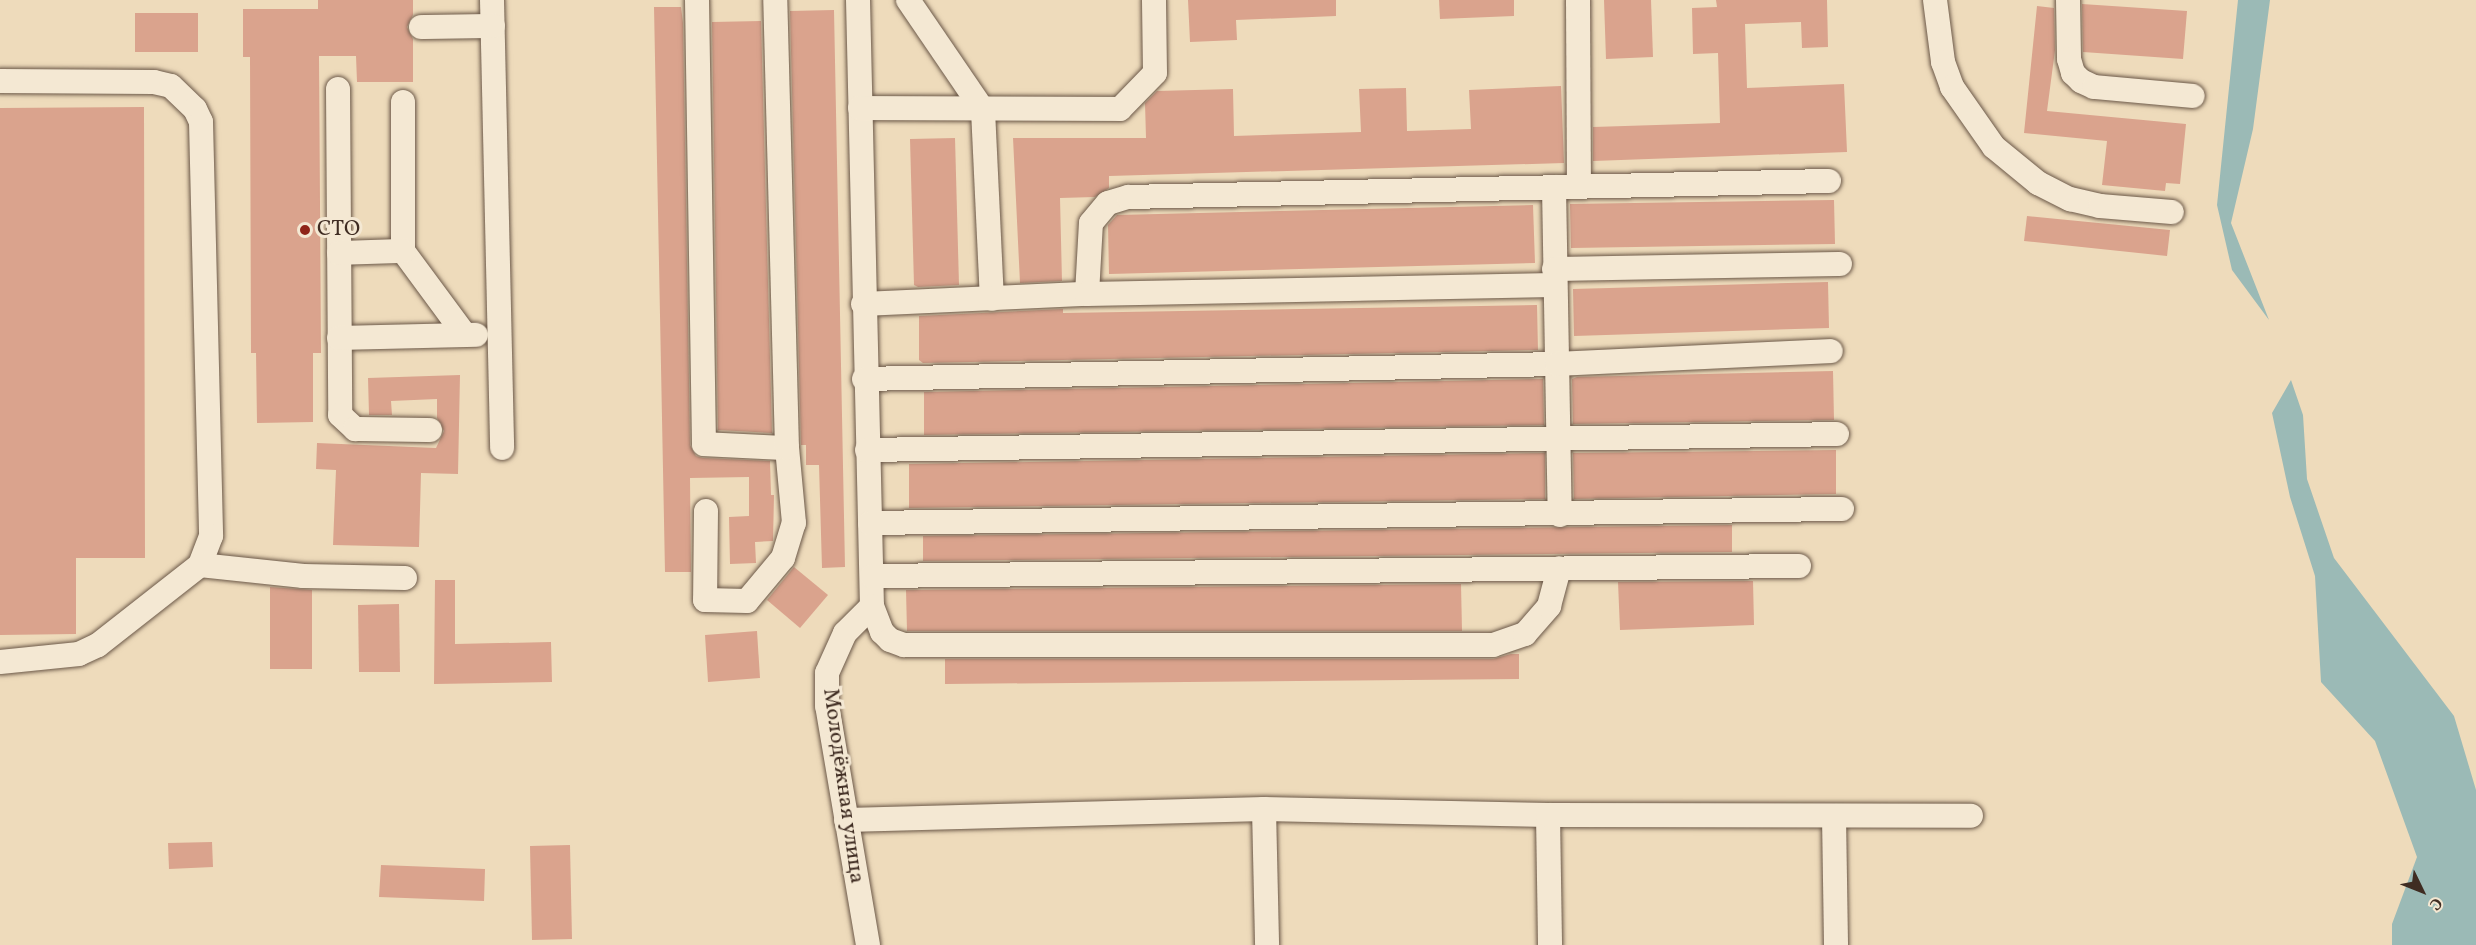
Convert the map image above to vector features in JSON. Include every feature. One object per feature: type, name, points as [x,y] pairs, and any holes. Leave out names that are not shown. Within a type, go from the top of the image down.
[{"type":"street","points":[[492,0],[502,448]]},
{"type":"street","points":[[697,0],[704,444],[787,448]]},
{"type":"street","points":[[706,511],[705,600],[747,601],[783,558],[794,523],[787,448],[775,0]]},
{"type":"street","points":[[858,0],[864,379],[872,606],[882,632],[904,645],[1493,645],[1525,634],[1549,606],[1559,568]]},
{"type":"street","points":[[908,0],[983,110],[992,299]]},
{"type":"street","points":[[860,108],[1120,109],[1155,73],[1154,0]]},
{"type":"street","points":[[1578,0],[1579,186]]},
{"type":"street","points":[[1935,0],[1943,62],[1952,87],[1994,147],[2038,183],[2070,199],[2100,206],[2172,212]]},
{"type":"street","points":[[2068,0],[2069,59],[2073,73],[2081,81],[2094,87],[2193,96]]},
{"type":"street","points":[[421,27],[493,26]]},
{"type":"street","points":[[0,81],[154,82],[171,86],[186,96],[201,122],[211,536],[200,565],[98,645],[79,654],[0,662]]},
{"type":"street","points":[[338,89],[340,415],[345,423],[355,429],[430,430]]},
{"type":"street","points":[[403,102],[403,251],[465,335]]},
{"type":"street","points":[[1087,294],[1091,222],[1108,203],[1128,196],[1829,181]]},
{"type":"street","points":[[1554,187],[1560,515]]},
{"type":"street","points":[[339,253],[403,251]]},
{"type":"street","points":[[863,303],[1840,264]]},
{"type":"street","points":[[339,338],[500,335]]},
{"type":"street","points":[[864,379],[1557,364],[1831,351]]},
{"type":"street","points":[[867,450],[1838,434]]},
{"type":"street","points":[[870,523],[1560,515],[1842,509]]},
{"type":"street","points":[[200,565],[303,576],[405,578]]},
{"type":"street","points":[[872,576],[1799,566]]},
{"type":"street","name":"Молодёжная улица","points":[[868,945],[827,706],[827,673],[845,633],[872,606]]},
{"type":"street","points":[[1264,808],[1267,945]]},
{"type":"street","points":[[846,820],[1264,808],[1548,815],[1971,816]]},
{"type":"street","points":[[1548,815],[1550,945]]},
{"type":"street","points":[[1834,816],[1836,945]]},
{"type":"water","points":[[2238,0],[2270,0],[2253,129],[2231,223],[2269,320],[2232,270],[2217,205]]},
{"type":"water","points":[[2291,380],[2303,415],[2307,479],[2334,558],[2454,716],[2476,790],[2476,945],[2392,945],[2392,924],[2417,857],[2375,741],[2321,682],[2315,576],[2290,497],[2272,413]]},
{"type":"building","points":[[318,0],[413,0],[413,15],[407,27],[413,39],[413,82],[357,82],[356,56],[319,56],[321,353],[313,353],[313,422],[257,423],[256,353],[251,353],[250,57],[243,57],[243,9],[318,9]]},
{"type":"building","points":[[1188,0],[1336,0],[1336,16],[1236,20],[1237,40],[1190,42]]},
{"type":"building","points":[[1439,0],[1514,0],[1514,16],[1440,19]]},
{"type":"building","points":[[1604,0],[1651,0],[1653,57],[1606,59]]},
{"type":"building","points":[[1716,0],[1827,0],[1828,47],[1802,48],[1801,22],[1745,24],[1747,88],[1844,84],[1847,152],[1593,161],[1593,127],[1720,123],[1718,53],[1693,54],[1692,8],[1717,7]]},
{"type":"building","points":[[2082,4],[2187,11],[2183,59],[2083,52]]},
{"type":"building","points":[[2037,6],[2054,8],[2055,50],[2047,111],[2186,124],[2180,184],[2166,183],[2165,191],[2102,185],[2107,141],[2024,133]]},
{"type":"building","points":[[654,7],[681,7],[683,23],[690,445],[696,456],[703,458],[770,461],[771,495],[774,495],[773,541],[755,542],[756,563],[730,564],[729,517],[749,516],[749,477],[690,478],[691,572],[665,572]]},
{"type":"building","points":[[834,10],[845,567],[822,568],[819,465],[806,465],[806,445],[801,445],[790,11]]},
{"type":"building","points":[[135,13],[198,13],[198,52],[135,52]]},
{"type":"building","points":[[761,21],[772,433],[718,430],[712,22]]},
{"type":"building","points":[[1561,86],[1564,163],[1109,176],[1109,188],[1095,197],[1060,198],[1062,281],[1020,283],[1013,138],[1146,138],[1145,103],[1157,91],[1233,89],[1234,136],[1361,132],[1359,89],[1406,88],[1407,131],[1471,129],[1469,90]]},
{"type":"building","points":[[144,107],[145,558],[76,558],[76,634],[0,635],[0,108]]},
{"type":"building","points":[[955,138],[959,285],[918,287],[914,285],[910,139]]},
{"type":"building","points":[[1834,200],[1835,244],[1571,248],[1570,204]]},
{"type":"building","points":[[1533,205],[1535,263],[1109,274],[1108,225],[1117,215]]},
{"type":"building","points":[[2027,216],[2170,230],[2167,256],[2024,241]]},
{"type":"building","points":[[1828,282],[1829,328],[1574,336],[1573,289]]},
{"type":"building","points":[[1537,305],[1538,350],[923,363],[919,360],[919,316],[1063,309],[1063,313]]},
{"type":"building","points":[[1833,371],[1834,420],[1573,424],[1572,379],[1577,377]]},
{"type":"building","points":[[460,375],[458,474],[421,473],[419,547],[333,545],[336,470],[316,469],[317,443],[436,448],[444,431],[437,418],[437,399],[391,401],[392,415],[369,415],[368,378]]},
{"type":"building","points":[[1543,379],[1544,425],[924,435],[924,392]]},
{"type":"building","points":[[1836,450],[1836,494],[1574,499],[1573,453]]},
{"type":"building","points":[[1545,453],[1545,499],[909,508],[909,464]]},
{"type":"building","points":[[1732,525],[1732,552],[923,561],[923,536]]},
{"type":"building","points":[[794,567],[828,595],[800,628],[767,600]]},
{"type":"building","points":[[435,580],[455,580],[455,644],[551,642],[552,682],[434,684]]},
{"type":"building","points":[[1753,581],[1754,625],[1620,630],[1618,582]]},
{"type":"building","points":[[1461,584],[1462,631],[907,631],[906,590]]},
{"type":"building","points":[[270,587],[312,590],[312,669],[270,669]]},
{"type":"building","points":[[399,604],[400,672],[359,672],[358,605]]},
{"type":"building","points":[[757,631],[760,678],[708,682],[705,635]]},
{"type":"building","points":[[1519,654],[1519,679],[945,684],[945,659],[1493,659]]},
{"type":"building","points":[[212,842],[213,867],[169,869],[168,843]]},
{"type":"building","points":[[570,845],[572,939],[532,940],[530,846]]},
{"type":"building","points":[[381,865],[485,869],[484,901],[379,897]]},
{"type":"place","name":"СТО","points":[[305,230]]}]
